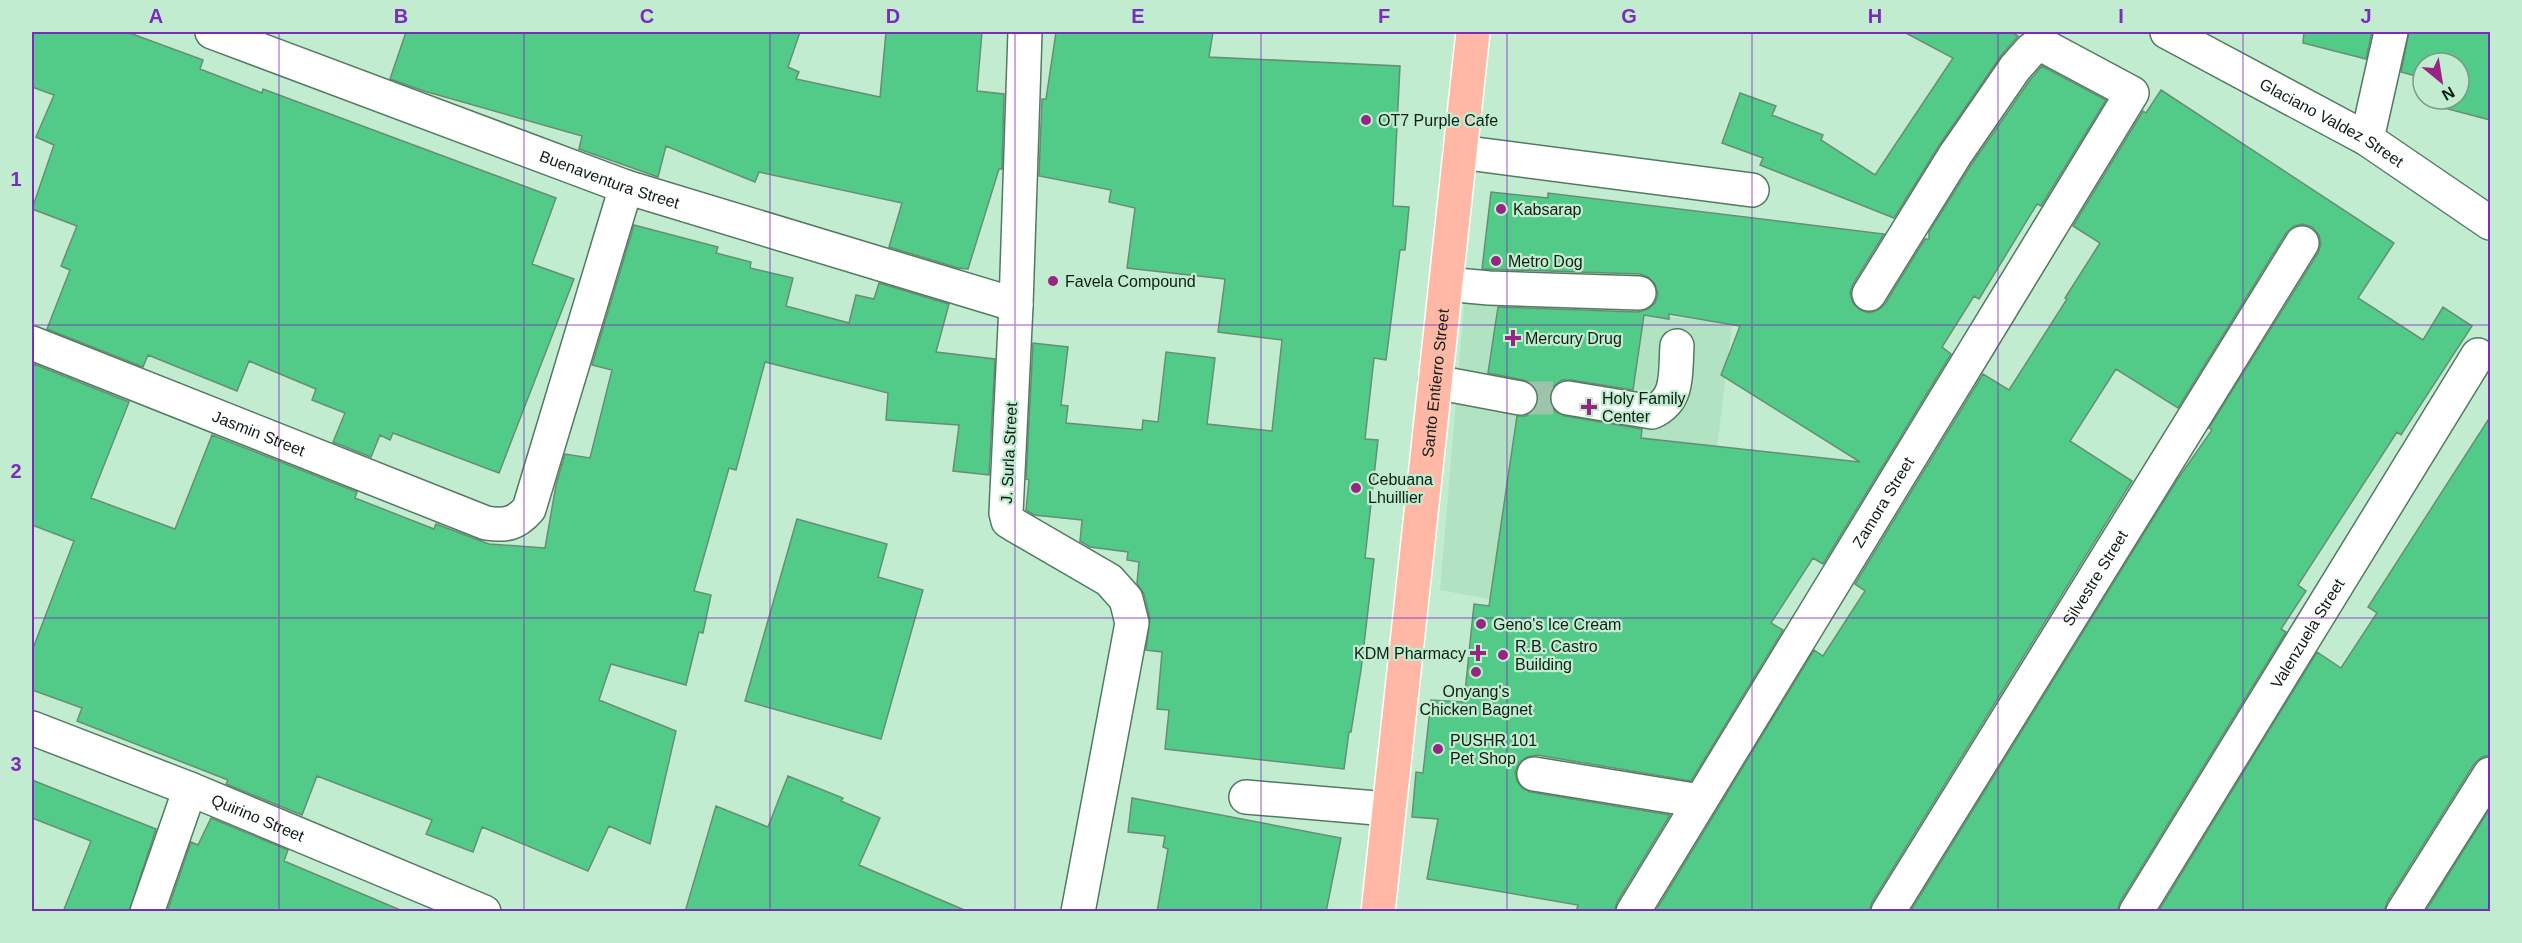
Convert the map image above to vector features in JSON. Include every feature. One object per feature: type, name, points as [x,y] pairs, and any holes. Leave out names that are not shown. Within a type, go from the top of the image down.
[{"type":"main road","name":"Santo Entierro Street","points":[[1378,912],[1473,32]]},
{"type":"street","name":"Buenaventura Street","points":[[212,32],[626,188],[1016,305]]},
{"type":"street","name":"J. Surla Street","points":[[1025,32],[1006,513],[1008,521],[1109,580],[1126,599],[1132,623],[1078,912]]},
{"type":"street","name":"Glaciano Valdez Street","points":[[2167,32],[2367,139],[2490,223]]},
{"type":"street","points":[[2367,139],[2391,32]]},
{"type":"street","name":"Zamora Street","points":[[1633,912],[2132,93],[2046,46],[2038,45],[2031,50],[2015,68],[1955,155],[1869,294]]},
{"type":"street","points":[[1460,152],[1752,190]]},
{"type":"street","name":"Jasmin Street","points":[[32,344],[486,523],[510,525],[521,519],[529,508],[626,188]]},
{"type":"street","name":"Silvestre Street","points":[[1888,912],[2302,243]]},
{"type":"street","points":[[1446,284],[1489,288],[1639,293]]},
{"type":"street","points":[[1568,399],[1652,412],[1664,407],[1673,393],[1677,346]]},
{"type":"street","name":"Valenzuela Street","points":[[2136,912],[2478,355]]},
{"type":"street","points":[[1435,382],[1520,398]]},
{"type":"street","name":"Quirino Street","points":[[32,728],[190,789],[483,912]]},
{"type":"street","points":[[1534,774],[1701,801]]},
{"type":"street","points":[[2403,912],[2490,774]]},
{"type":"street","points":[[147,912],[190,789]]},
{"type":"street","points":[[1246,797],[1388,809]]},
{"type":"shaded area","name":"Holy Family Center","points":[[1465,293],[1732,324],[1712,490],[1539,608],[1440,590]]},
{"type":"building","points":[[32,32],[127,32],[203,60],[200,69],[262,93],[263,89],[556,198],[532,264],[574,279],[499,473],[393,433],[390,440],[380,435],[371,457],[333,442],[345,413],[312,400],[316,389],[249,361],[237,391],[148,355],[143,367],[47,329],[70,270],[61,266],[77,226],[32,209],[54,145],[36,137],[54,95],[32,87]]},
{"type":"building","points":[[406,32],[800,32],[788,67],[799,72],[796,79],[880,97],[886,32],[982,32],[977,91],[1004,94],[1002,169],[999,169],[968,269],[958,268],[889,247],[902,203],[759,172],[755,182],[666,146],[658,177],[579,149],[582,136],[424,91],[390,79]]},
{"type":"building","points":[[1056,32],[1213,32],[1209,57],[1400,66],[1393,206],[1409,207],[1405,250],[1400,250],[1386,360],[1374,358],[1365,439],[1378,440],[1365,558],[1374,559],[1361,670],[1344,769],[1165,749],[1169,710],[1157,709],[1162,652],[1146,650],[1150,619],[1144,594],[1137,583],[1139,562],[1127,560],[1128,552],[1090,547],[1080,541],[1082,520],[1034,515],[1026,510],[1033,343],[1068,347],[1061,405],[1068,406],[1066,423],[1142,430],[1143,420],[1158,422],[1166,352],[1215,358],[1207,424],[1272,431],[1282,340],[1218,332],[1225,279],[1127,268],[1135,208],[1109,202],[1111,190],[1039,176],[1042,99],[1046,99]]},
{"type":"building","points":[[1904,32],[2011,32],[2018,36],[2000,57],[1940,144],[1894,218],[1760,165],[1763,158],[1722,143],[1740,93],[1776,106],[1772,115],[1823,135],[1821,140],[1875,175],[1953,58]]},
{"type":"building","points":[[2304,32],[2372,32],[2366,59],[2303,43]]},
{"type":"building","points":[[2409,32],[2490,32],[2490,120],[2456,111],[2471,111],[2471,51],[2411,51],[2411,75],[2401,72]]},
{"type":"building","points":[[2042,66],[2106,100],[2041,206],[2037,204],[1979,299],[1974,296],[1942,347],[1951,354],[1823,564],[1813,558],[1771,623],[1783,630],[1691,781],[1537,755],[1527,757],[1519,763],[1515,772],[1517,781],[1522,788],[1530,792],[1670,815],[1617,902],[1614,912],[1576,912],[1578,905],[1427,879],[1438,819],[1412,817],[1416,772],[1423,773],[1431,700],[1464,702],[1474,604],[1489,606],[1517,416],[1526,416],[1534,411],[1538,401],[1537,391],[1532,383],[1488,373],[1498,307],[1638,312],[1648,309],[1655,303],[1658,294],[1655,284],[1648,277],[1640,274],[1482,269],[1491,192],[1548,198],[1548,193],[1884,234],[1853,284],[1850,293],[1853,303],[1860,310],[1869,313],[1885,304],[1925,239],[1929,239],[1929,232],[1971,165]],"holes":[[[1669,314],[1740,326],[1721,375],[1860,462],[1641,438],[1642,429],[1565,416],[1556,412],[1550,404],[1550,394],[1554,386],[1562,380],[1633,390],[1644,315],[1669,319]]]},
{"type":"building","points":[[2161,90],[2394,243],[2358,298],[2423,340],[2443,307],[2472,326],[2401,435],[2397,432],[2298,585],[2306,591],[2281,629],[2286,632],[2120,902],[2117,912],[1910,912],[2177,480],[2212,430],[2209,428],[2318,253],[2321,244],[2319,235],[2312,227],[2303,224],[2294,226],[2286,233],[2178,408],[2116,369],[2070,441],[2132,481],[1872,902],[1869,912],[1655,912],[1814,650],[1823,656],[1865,591],[1855,584],[1983,374],[2009,390],[2067,299],[2065,298],[2100,243],[2073,226],[2143,111],[2146,113]]},
{"type":"building","points":[[634,225],[718,247],[716,253],[751,262],[750,268],[793,278],[786,306],[849,323],[856,295],[874,299],[879,283],[949,304],[936,352],[995,359],[989,475],[953,471],[959,425],[886,420],[888,393],[765,362],[736,470],[729,468],[694,591],[711,595],[703,633],[699,632],[686,685],[611,664],[599,700],[676,731],[650,844],[609,826],[588,871],[482,827],[473,852],[426,834],[432,820],[317,776],[302,815],[226,784],[228,780],[77,721],[82,708],[32,690],[32,651],[74,541],[32,525],[32,369],[34,364],[129,402],[91,498],[175,529],[212,435],[357,492],[355,498],[434,529],[436,524],[489,544],[545,548],[556,485],[565,454],[590,458],[612,370],[592,365]]},
{"type":"building","points":[[2490,417],[2490,755],[2482,757],[2474,764],[2387,902],[2384,912],[2158,912],[2317,652],[2341,668],[2377,613],[2368,607]]},
{"type":"building","points":[[797,519],[887,544],[878,577],[923,590],[881,739],[745,701]]},
{"type":"building","points":[[788,776],[843,798],[841,801],[880,818],[859,865],[969,912],[685,912],[716,806],[768,827]]},
{"type":"building","points":[[32,780],[156,829],[129,912],[63,912],[91,841],[32,818]]},
{"type":"building","points":[[1132,798],[1341,838],[1326,912],[1157,912],[1168,849],[1163,847],[1165,836],[1128,832]]},
{"type":"building","points":[[2490,808],[2490,912],[2425,912]]},
{"type":"building","points":[[211,818],[288,850],[284,861],[405,912],[167,912],[191,842],[198,845]]},
{"type":"tunnel","points":[[1520,398],[1568,398]]},
{"type":"place","name":"OT7 Purple Cafe","points":[[1366,120]]},
{"type":"place","name":"Kabsarap","points":[[1501,209]]},
{"type":"place","name":"Metro Dog","points":[[1496,261]]},
{"type":"place","name":"Favela Compound","points":[[1053,281]]},
{"type":"place","name":"Mercury Drug","points":[[1513,338]]},
{"type":"place","name":"Holy Family Center","points":[[1589,407]]},
{"type":"place","name":"Cebuana Lhuillier","points":[[1356,488]]},
{"type":"place","name":"Geno's Ice Cream","points":[[1481,624]]},
{"type":"place","name":"KDM Pharmacy","points":[[1478,653]]},
{"type":"place","name":"R.B. Castro Building","points":[[1503,655]]},
{"type":"place","name":"Onyang's Chicken Bagnet","points":[[1476,672]]},
{"type":"place","name":"PUSHR 101 Pet Shop","points":[[1438,749]]}]
